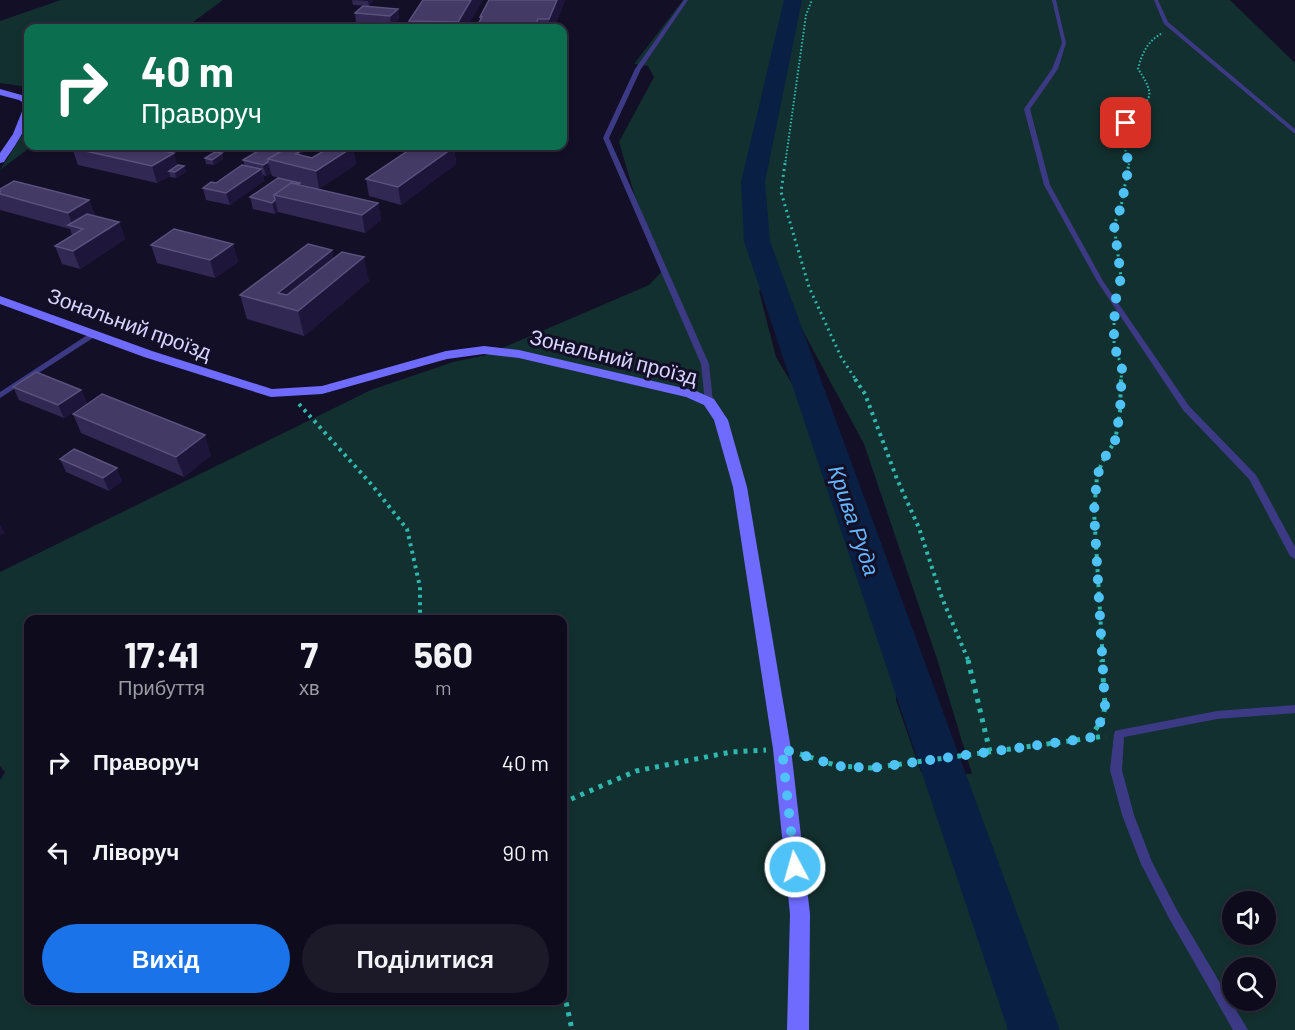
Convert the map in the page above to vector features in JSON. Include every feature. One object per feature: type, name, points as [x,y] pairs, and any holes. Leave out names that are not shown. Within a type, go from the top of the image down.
[{"type":"street","points":[[0,92],[24,102]]},
{"type":"street","points":[[0,160],[18,135],[24,116]]},
{"type":"street","name":"Зональний проїзд","points":[[0,300],[258,390],[290,394],[329,390],[450,355],[488,350],[528,356],[691,394],[709,402],[721,420],[740,487],[782,749],[800,915],[798,1030]]},
{"type":"lane","points":[[686,0],[638,69],[606,138],[705,364],[709,402]]},
{"type":"lane","points":[[1054,0],[1064,43],[1055,69],[1027,109],[1047,185],[1115,303],[1186,408],[1253,477],[1295,556]]},
{"type":"lane","points":[[1156,0],[1166,23],[1175,32],[1295,132]]},
{"type":"lane","points":[[0,396],[95,334]]},
{"type":"lane","points":[[1241,1030],[1174,916],[1147,864],[1128,815],[1116,770],[1119,734],[1217,715],[1295,709]]},
{"type":"path","points":[[812,0],[806,15],[781,192],[809,286],[841,357],[865,394],[897,479],[919,528],[942,598],[969,662],[990,752]]},
{"type":"path","points":[[1090,738],[1103,718],[1105,706],[1094,511],[1097,477],[1102,462],[1115,441],[1120,412],[1122,367],[1114,346],[1115,303],[1121,277],[1114,225],[1121,207],[1129,165],[1123,138],[1126,123],[1148,100],[1149,85],[1138,69],[1140,58],[1150,40],[1163,33],[1175,32]]},
{"type":"path","points":[[290,394],[372,485],[407,530],[420,586],[420,615]]},
{"type":"path","points":[[567,801],[636,771],[731,752],[782,749],[838,766],[872,768],[1119,734]]},
{"type":"path","points":[[567,1005],[572,1030]]},
{"type":"green space","points":[[61,0],[223,0],[190,24],[24,24],[24,86],[0,83],[0,21]]},
{"type":"green space","points":[[683,0],[1230,0],[1295,63],[1295,1030],[0,1030],[0,780],[5,772],[0,766],[0,572],[371,390],[453,362],[486,355],[649,285],[666,267],[636,200],[619,142],[654,77],[648,66],[634,64]],"holes":[[[783,279],[797,320],[864,444],[937,659],[972,774],[921,772],[896,700],[896,674],[841,511],[813,419],[776,357],[759,291]]]},
{"type":"green space","points":[[24,132],[24,150],[27,150],[0,170]]},
{"type":"building","points":[[423,0],[471,0],[458,22],[409,21]]},
{"type":"building","points":[[489,0],[557,0],[549,19],[538,19],[536,24],[478,24],[482,17],[480,17]]},
{"type":"building","points":[[363,6],[398,9],[390,16],[355,13]]},
{"type":"building","points":[[81,150],[159,150],[174,153],[152,166]]},
{"type":"building","points":[[259,150],[283,150],[268,159],[268,162],[263,165],[243,160]]},
{"type":"building","points":[[283,150],[299,152],[296,154],[312,158],[325,150],[348,150],[316,171],[268,159]]},
{"type":"building","points":[[409,150],[450,150],[398,187],[366,179]]},
{"type":"building","points":[[215,152],[222,153],[212,160],[205,158]]},
{"type":"building","points":[[178,165],[184,166],[175,172],[169,171]]},
{"type":"building","points":[[242,165],[261,169],[226,193],[203,188],[211,182],[216,183]]},
{"type":"building","points":[[278,178],[300,183],[291,183],[274,195],[275,200],[272,203],[250,197]]},
{"type":"building","points":[[14,181],[89,200],[68,213],[0,194],[0,189]]},
{"type":"building","points":[[291,183],[378,203],[362,215],[274,195]]},
{"type":"building","points":[[87,214],[119,222],[73,251],[55,246],[83,229],[68,225]]},
{"type":"building","points":[[174,229],[233,244],[210,260],[151,245]]},
{"type":"building","points":[[308,244],[332,250],[278,293],[287,295],[342,252],[364,257],[298,311],[240,295]]},
{"type":"building","points":[[36,372],[81,390],[58,405],[13,387]]},
{"type":"building","points":[[102,394],[205,435],[176,457],[73,414]]},
{"type":"building","points":[[74,449],[117,468],[103,478],[60,459]]},
{"type":"waterway","name":"Крива Руда","points":[[793,0],[753,182],[757,241],[1034,1030]]},
{"type":"route","points":[[795,867],[782,749],[838,766],[872,768],[1090,738],[1103,718],[1105,706],[1094,511],[1097,477],[1102,462],[1115,441],[1120,412],[1122,367],[1114,346],[1114,334],[1115,303],[1121,277],[1114,225],[1121,207],[1129,165],[1125,157],[1123,138],[1126,123]]}]
